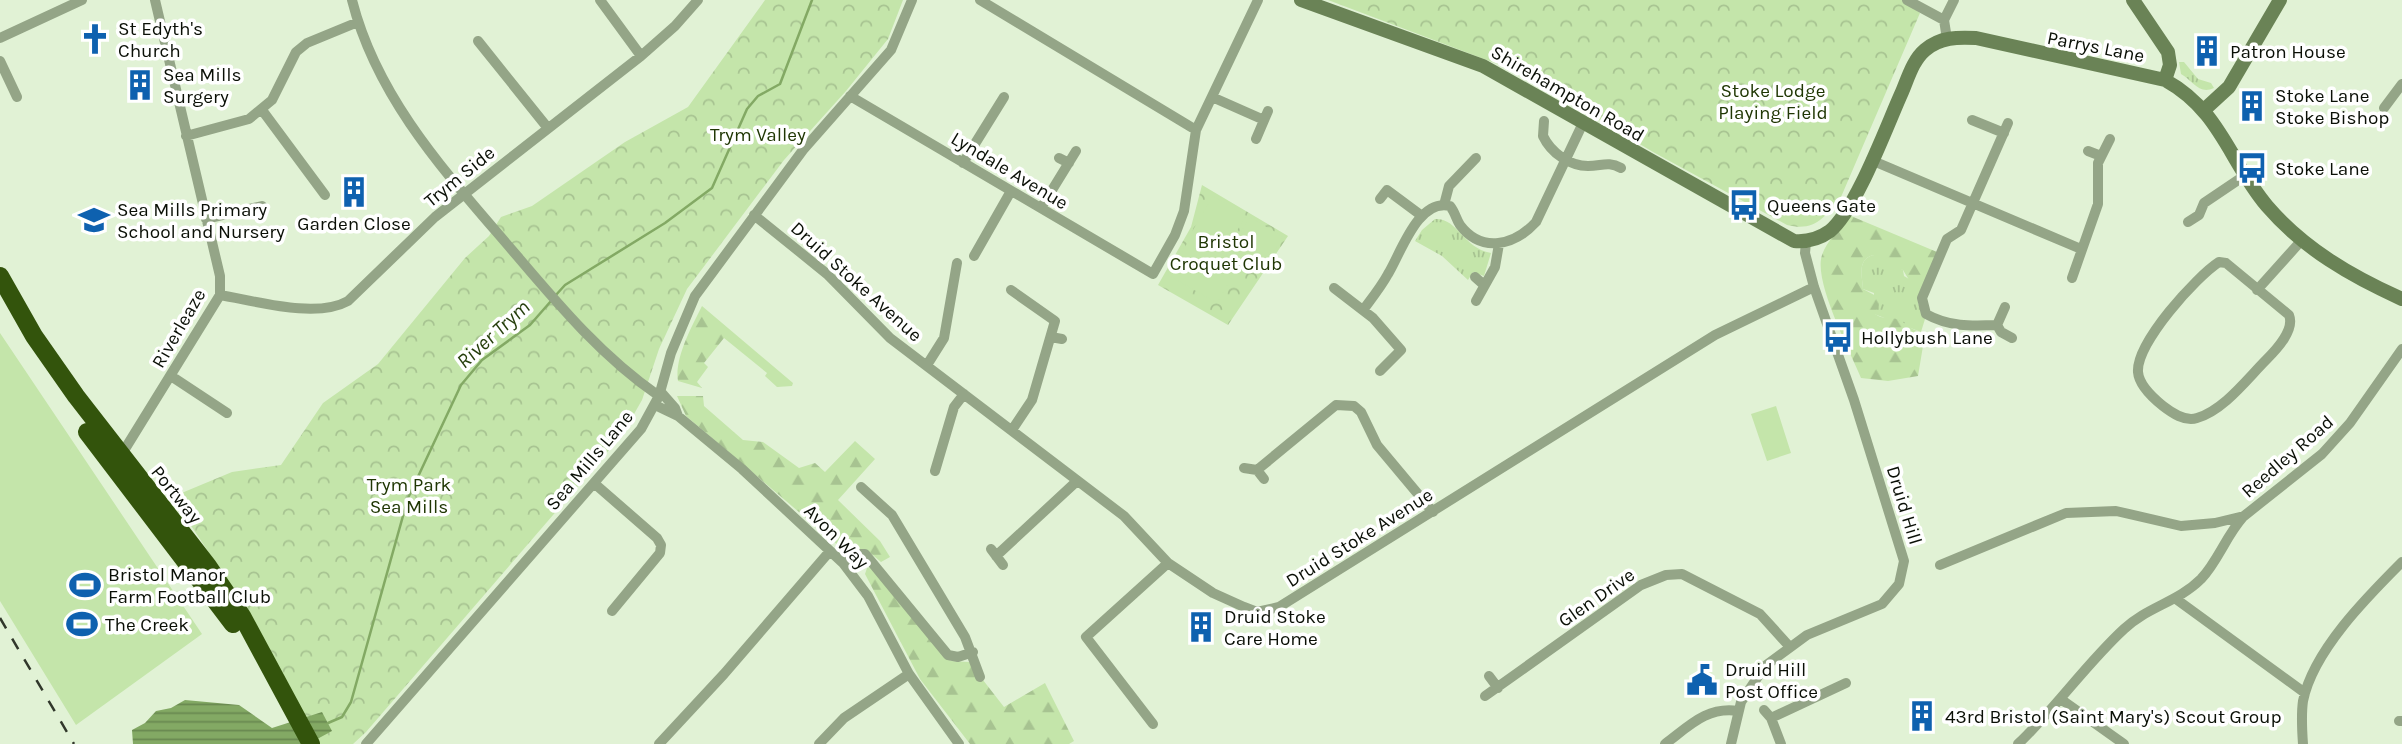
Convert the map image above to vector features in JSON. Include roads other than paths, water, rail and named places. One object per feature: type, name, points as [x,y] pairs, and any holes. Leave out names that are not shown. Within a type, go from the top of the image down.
[{"type":"highway","name":"Portway","points":[[0,276],[34,336],[120,457],[208,566],[311,744]]},
{"type":"highway","name":"Portway","points":[[0,300],[105,458],[251,642],[299,744]]},
{"type":"main road","name":"Shirehampton Road","points":[[1301,0],[1483,65],[1782,236],[1806,242]]},
{"type":"main road","points":[[2133,0],[2170,56],[2165,80]]},
{"type":"main road","points":[[2205,109],[2229,87],[2280,0]]},
{"type":"main road","name":"Parrys Lane","points":[[1947,39],[1976,38],[2165,80],[2186,91],[2205,109],[2266,205],[2301,240],[2347,273],[2402,299]]},
{"type":"main road","points":[[1806,242],[1822,236],[1840,220],[1919,56],[1927,48],[1947,39]]},
{"type":"street","points":[[0,38],[82,0]]},
{"type":"street","name":"Riverleaze","points":[[120,457],[220,295],[220,275],[155,0]]},
{"type":"street","name":"Avon Way","points":[[352,0],[358,22],[382,77],[403,114],[464,194],[555,303],[633,379],[742,469],[843,562],[868,596],[909,674],[960,744]]},
{"type":"street","points":[[600,0],[641,56]]},
{"type":"street","name":"Trym Side","points":[[220,295],[316,310],[339,306],[356,296],[464,194],[641,56],[698,0]]},
{"type":"street","name":"Sea Mills Lane","points":[[366,744],[641,429],[658,397],[686,312],[803,150],[891,50],[912,0]]},
{"type":"street","points":[[980,0],[1196,130],[1258,0]]},
{"type":"street","points":[[1908,0],[1944,20]]},
{"type":"street","points":[[1947,39],[1944,20],[1954,0]]},
{"type":"street","points":[[186,136],[249,119],[272,100],[296,52],[307,43],[358,22]]},
{"type":"street","points":[[478,41],[547,127]]},
{"type":"street","points":[[0,61],[17,97]]},
{"type":"street","points":[[2384,108],[2402,84]]},
{"type":"street","name":"Lyndale Avenue","points":[[850,96],[1153,274],[1175,235],[1184,211],[1196,130]]},
{"type":"street","points":[[963,163],[992,106],[1004,97]]},
{"type":"street","points":[[1212,97],[1266,115],[1256,139]]},
{"type":"street","points":[[262,110],[325,195]]},
{"type":"street","points":[[1972,120],[2006,128],[1975,203],[1961,230],[1947,239],[1922,298],[1926,314],[1936,319],[1960,327],[1997,325]]},
{"type":"street","points":[[1544,121],[1543,136],[1548,146],[1566,159],[1580,165],[1611,163],[1621,168]]},
{"type":"street","points":[[1363,310],[1386,278],[1422,216],[1444,205],[1452,208],[1463,228],[1479,242],[1499,244],[1524,234],[1536,222],[1583,123]]},
{"type":"street","points":[[2071,278],[2098,204],[2098,163],[2110,139]]},
{"type":"street","points":[[1041,208],[1064,161],[1076,151]]},
{"type":"street","points":[[2088,151],[2101,156]]},
{"type":"street","points":[[1444,205],[1449,186],[1475,158]]},
{"type":"street","points":[[1871,160],[2081,248]]},
{"type":"street","points":[[2188,222],[2199,215],[2204,203],[2247,174]]},
{"type":"street","points":[[1380,199],[1387,190],[1422,216]]},
{"type":"street","points":[[990,253],[976,252],[1011,191]]},
{"type":"street","points":[[206,219],[262,206]]},
{"type":"street","name":"Druid Stoke Avenue","points":[[754,215],[827,274],[890,338],[1124,516],[1168,563],[1213,593],[1257,612],[1279,607],[1715,335],[1814,287]]},
{"type":"street","points":[[2257,290],[2301,240]]},
{"type":"street","name":"Druid Hill","points":[[1731,744],[1738,711],[1757,676],[1789,646],[1882,604],[1899,584],[1904,561],[1854,400],[1814,287],[1805,253],[1806,242]]},
{"type":"street","points":[[1476,301],[1494,267],[1499,244]]},
{"type":"street","points":[[2219,262],[2226,262],[2257,290],[2289,315],[2291,322],[2290,329],[2270,357],[2215,409],[2194,420],[2171,412],[2157,401],[2142,383],[2139,363],[2177,302],[2219,262]]},
{"type":"street","points":[[927,365],[944,338],[956,268],[967,276]]},
{"type":"street","points":[[1475,278],[1485,285]]},
{"type":"street","points":[[1334,288],[1363,310],[1401,350],[1380,371]]},
{"type":"street","points":[[1011,290],[1055,321],[1056,338],[1032,400],[1012,429]]},
{"type":"street","points":[[1997,325],[2005,307]]},
{"type":"street","points":[[1997,325],[2001,332],[2012,338]]},
{"type":"street","name":"Reedley Road","points":[[1940,565],[2066,513],[2100,510],[2181,526],[2215,523],[2244,516],[2322,454],[2350,422],[2402,349]]},
{"type":"street","points":[[171,376],[227,413]]},
{"type":"street","points":[[935,471],[954,407],[964,394]]},
{"type":"street","points":[[1244,468],[1260,474],[1336,405],[1345,404],[1361,412],[1377,445],[1433,512]]},
{"type":"street","points":[[926,454],[939,457]]},
{"type":"street","points":[[1003,565],[993,553],[1077,481]]},
{"type":"street","points":[[595,484],[657,538],[661,545],[660,553],[619,608]]},
{"type":"street","points":[[861,487],[892,515],[973,652],[980,677]]},
{"type":"street","points":[[2018,744],[2062,700],[2123,629],[2144,613],[2176,599],[2203,577],[2244,516]]},
{"type":"street","points":[[659,744],[724,674],[830,551]]},
{"type":"street","points":[[843,562],[853,554],[864,554],[948,655],[958,657],[973,652]]},
{"type":"street","points":[[2303,744],[2305,693],[2323,658],[2352,615],[2402,562]]},
{"type":"street","points":[[1153,724],[1086,637],[1168,563]]},
{"type":"street","name":"Glen Drive","points":[[1485,696],[1641,586],[1666,575],[1682,574],[1760,614],[1789,646]]},
{"type":"street","points":[[2176,599],[2305,693]]},
{"type":"street","points":[[819,744],[844,718],[909,674]]},
{"type":"street","points":[[1489,677],[1498,688]]},
{"type":"street","points":[[1781,744],[1768,714],[1846,683]]},
{"type":"street","points":[[2062,700],[2124,744]]},
{"type":"street","points":[[1665,744],[1706,714],[1719,710],[1738,711]]},
{"type":"waterway","name":"River Trym","points":[[555,296],[565,285],[665,223],[712,188],[747,109],[758,96],[780,84],[812,0]]},
{"type":"waterway","name":"River Trym","points":[[328,723],[342,717],[351,702],[408,498],[461,385],[482,360],[530,325],[551,301]]},
{"type":"railway","points":[[0,618],[74,744]]},
{"type":"place","name":"St Edyth's Church","points":[[95,39]]},
{"type":"place","name":"Patron House","points":[[2207,51]]},
{"type":"place","name":"Sea Mills Surgery","points":[[140,85]]},
{"type":"place","name":"Stoke Lane Stoke Bishop","points":[[2252,106]]},
{"type":"place","name":"Stoke Lane","points":[[2252,168]]},
{"type":"place","name":"Garden Close","points":[[354,192]]},
{"type":"place","name":"Queens Gate","points":[[1744,205]]},
{"type":"place","name":"Sea Mills Primary School and Nursery","points":[[94,220]]},
{"type":"place","name":"Hollybush Lane","points":[[1838,337]]},
{"type":"place","name":"Bristol Manor Farm Football Club","points":[[85,585]]},
{"type":"place","name":"The Creek","points":[[82,624]]},
{"type":"place","name":"Druid Stoke Care Home","points":[[1201,627]]},
{"type":"place","name":"Druid Hill Post Office","points":[[1702,680]]},
{"type":"place","name":"43rd Bristol (Saint Mary's) Scout Group","points":[[1922,716]]},
{"type":"park label","name":"Stoke Lodge Playing Field","points":[[1773,101]]},
{"type":"park label","name":"Trym Valley","points":[[758,134]]},
{"type":"park label","name":"Bristol Croquet Club","points":[[1226,252]]},
{"type":"park label","name":"Trym Park Sea Mills","points":[[409,495]]}]
